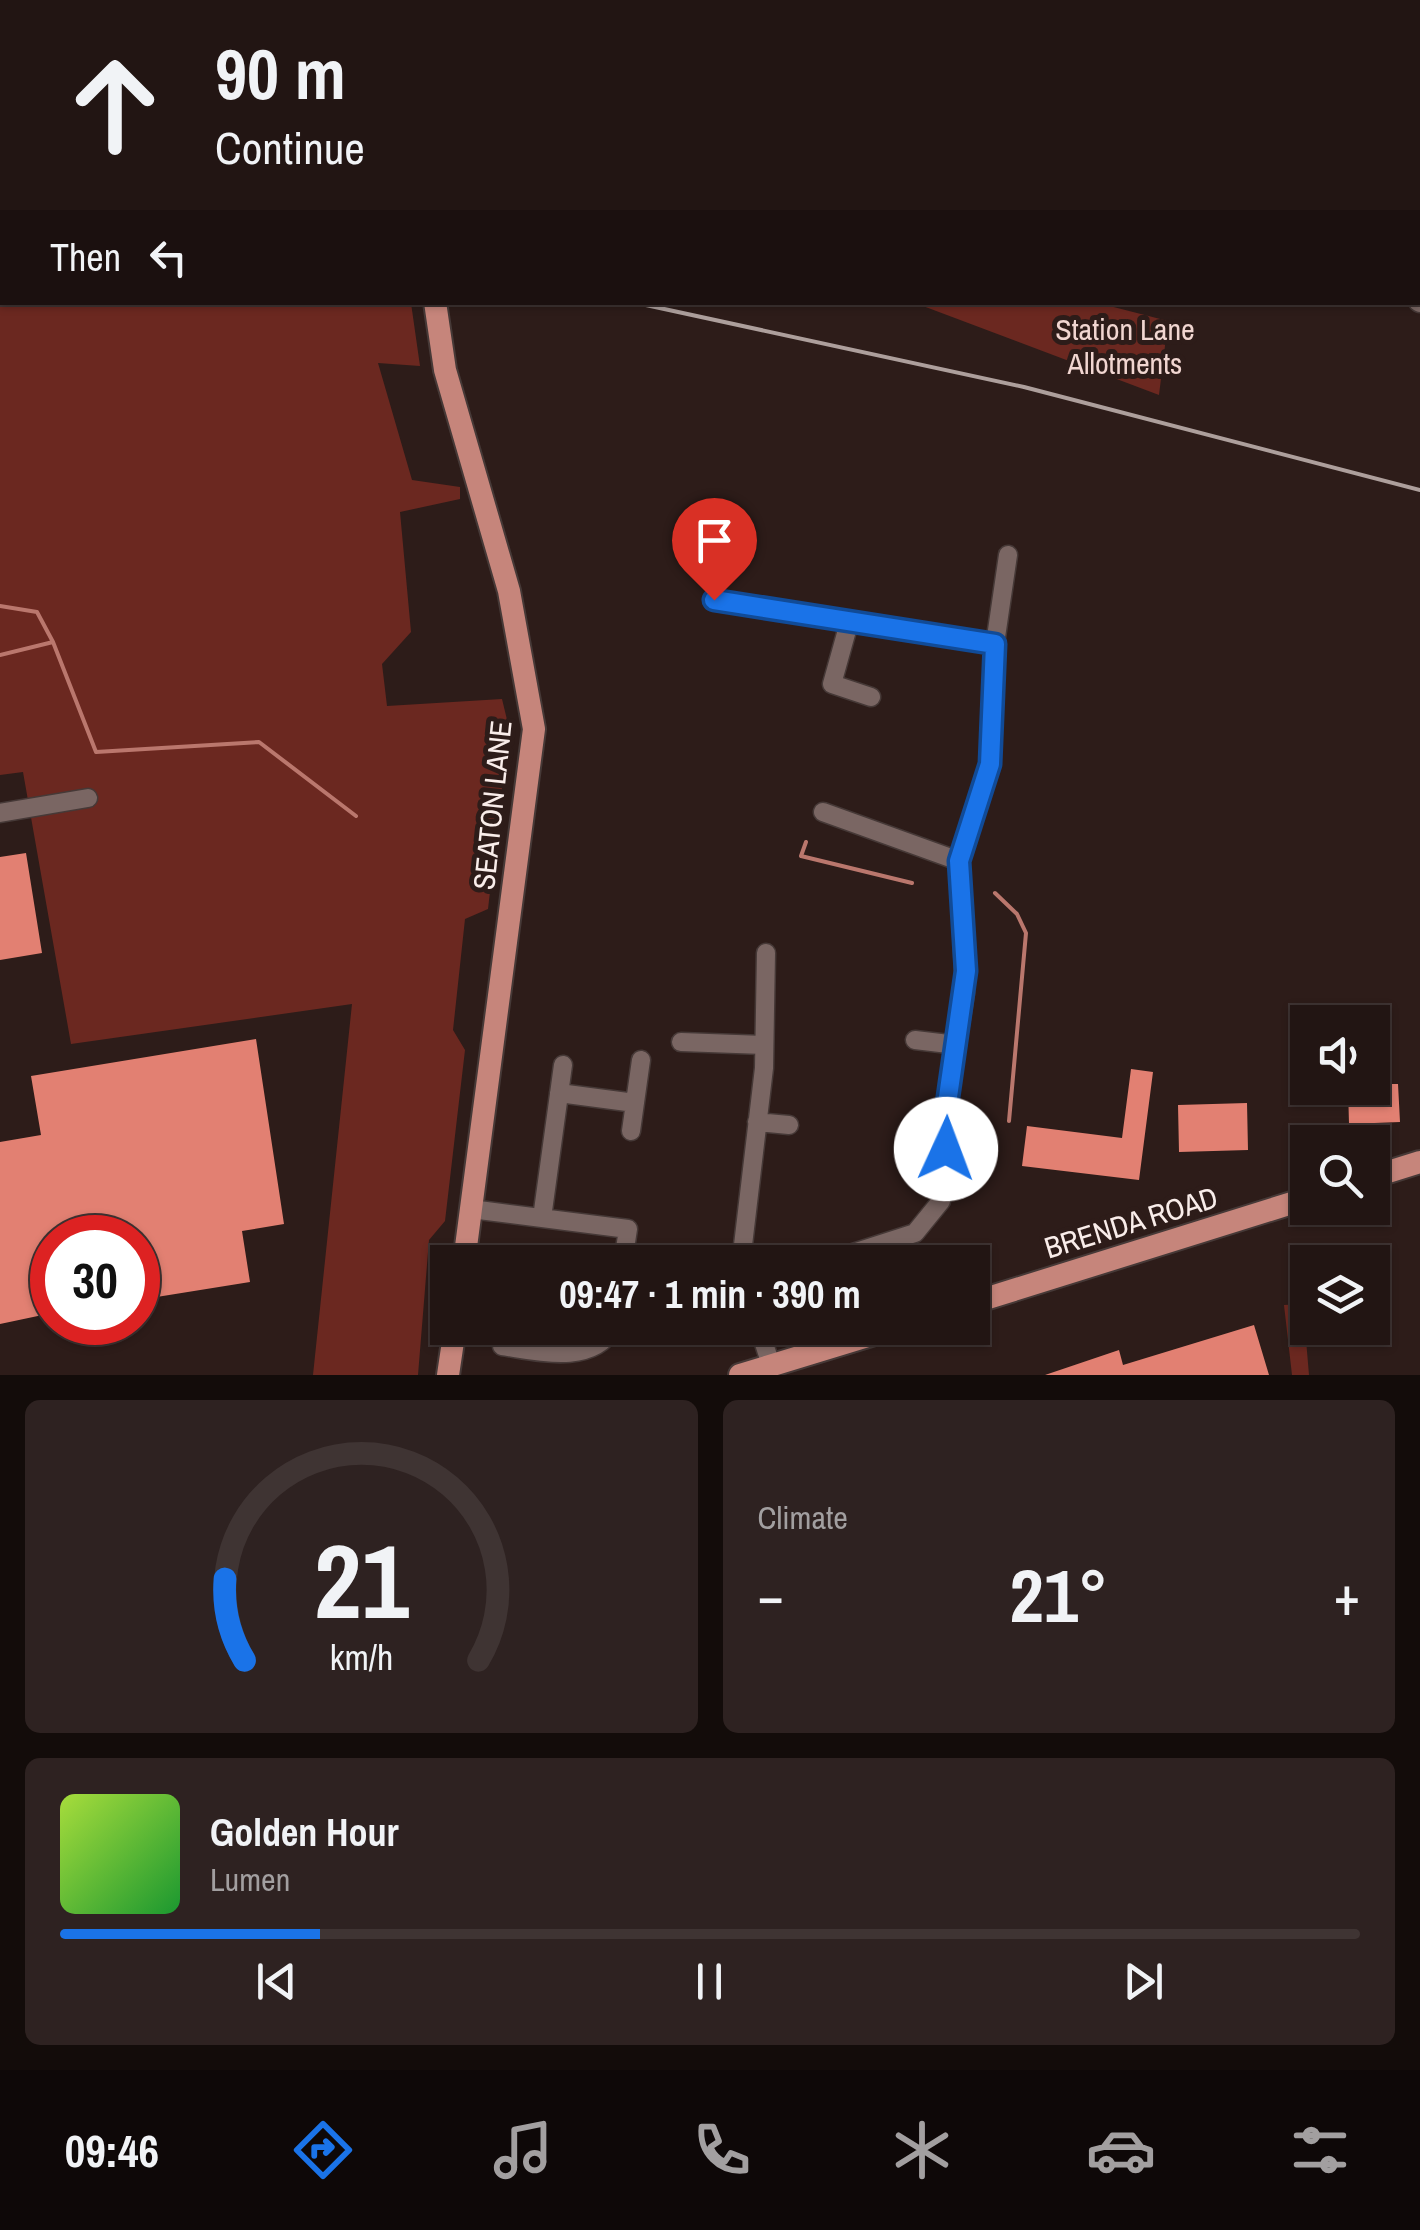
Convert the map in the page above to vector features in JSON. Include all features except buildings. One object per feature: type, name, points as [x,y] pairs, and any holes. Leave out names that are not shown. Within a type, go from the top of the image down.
[{"type":"main road","name":"SEATON LANE","points":[[435,305],[445,370],[509,591],[534,729],[466,1245]]},
{"type":"main road","points":[[1390,1171],[1420,1162]]},
{"type":"main road","name":"BRENDA ROAD","points":[[990,1297],[1290,1204]]},
{"type":"main road","points":[[448,1375],[452,1345]]},
{"type":"main road","points":[[740,1375],[837,1345]]},
{"type":"street","points":[[882,1245],[902,1239],[936,1213],[944,1187],[947,1104],[966,971],[959,861],[990,764],[995,644],[1008,555]]},
{"type":"street","points":[[714,600],[995,644]]},
{"type":"street","points":[[849,623],[832,684],[871,698]]},
{"type":"street","points":[[0,813],[88,798]]},
{"type":"street","points":[[823,812],[959,861]]},
{"type":"street","points":[[743,1245],[758,1122],[766,953]]},
{"type":"street","points":[[915,1040],[957,1045]]},
{"type":"street","points":[[682,1042],[764,1045]]},
{"type":"street","points":[[631,1131],[641,1060]]},
{"type":"street","points":[[542,1218],[563,1065]]},
{"type":"street","points":[[559,1093],[635,1104]]},
{"type":"street","points":[[758,1122],[788,1125]]},
{"type":"street","points":[[471,1209],[628,1229],[626,1245]]},
{"type":"street","points":[[522,1349],[523,1345]]},
{"type":"street","points":[[502,1346],[568,1353],[593,1345]]},
{"type":"street","points":[[765,1345],[771,1365]]},
{"type":"green space","points":[[0,305],[411,305],[420,366],[378,363],[412,480],[460,487],[460,499],[400,512],[411,632],[382,664],[387,706],[502,699],[509,728],[488,909],[465,919],[453,1030],[465,1050],[445,1221],[429,1240],[418,1375],[313,1375],[352,1004],[71,1044],[23,772],[0,775]]},
{"type":"green space","name":"Station Lane Allotments","points":[[920,305],[1106,305],[1168,321],[1159,395]]},
{"type":"green space","points":[[1284,1305],[1290,1305],[1290,1345],[1306,1345],[1309,1375],[1292,1375]]},
{"type":"waterway","points":[[0,606],[37,612],[53,642],[0,655]]},
{"type":"waterway","points":[[53,642],[96,752],[259,742],[356,816]]},
{"type":"waterway","points":[[806,842],[801,856],[912,883]]},
{"type":"waterway","points":[[995,893],[1017,914],[1026,933],[1009,1121]]},
{"type":"railway","points":[[646,305],[1024,387],[1420,490]]},
{"type":"route","points":[[714,600],[995,644],[990,764],[959,861],[965,994],[947,1104],[946,1149]]}]
